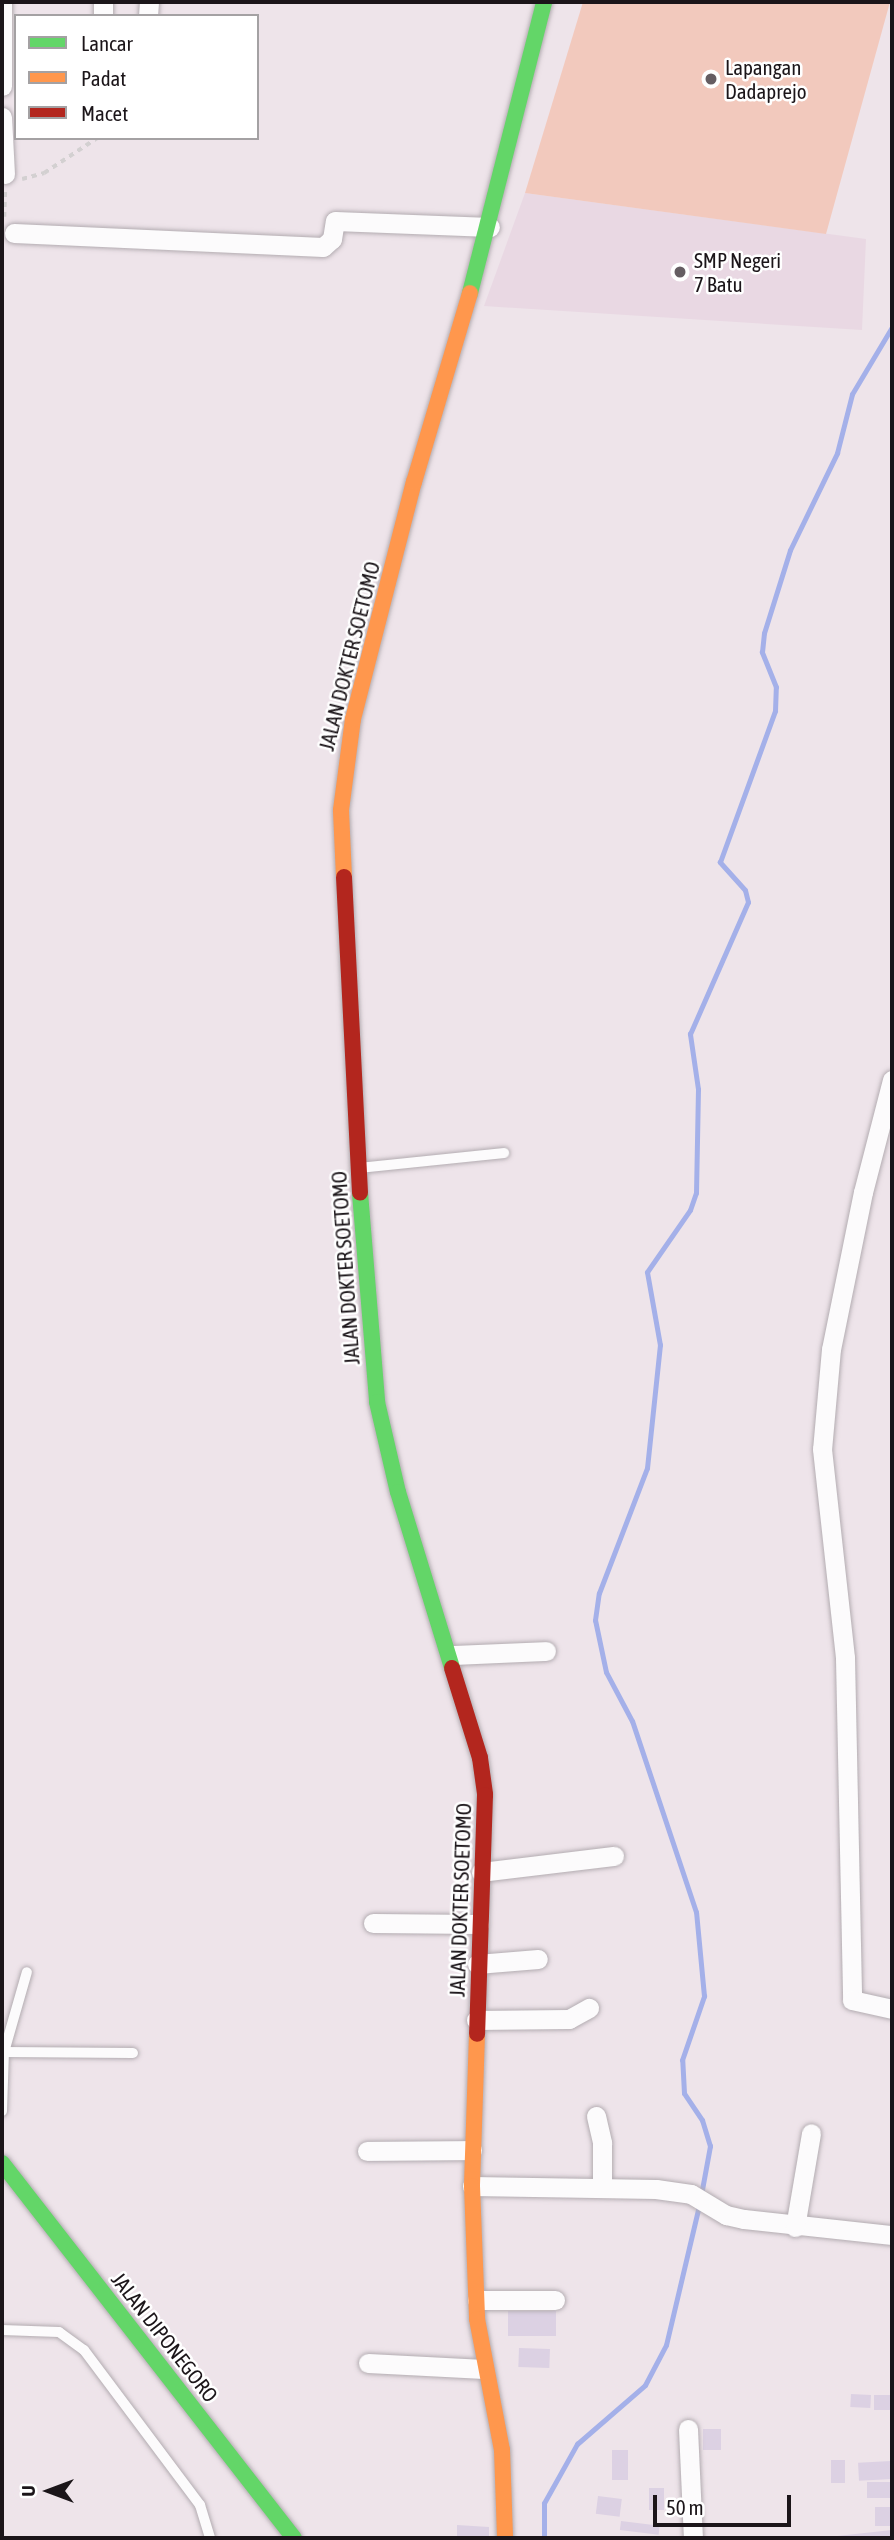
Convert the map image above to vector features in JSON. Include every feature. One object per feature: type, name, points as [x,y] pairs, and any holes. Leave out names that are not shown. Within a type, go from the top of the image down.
[{"type":"street","points":[[2,2],[2,86]]},
{"type":"street","name":"JALAN DOKTER SOETOMO","points":[[505,2538],[502,2450],[484,2369],[477,2300],[472,2186],[477,1964],[485,1795],[451,1655],[398,1492],[381,1425],[364,1286],[341,810],[345,756],[414,482],[490,227],[544,2]]},
{"type":"street","points":[[2,117],[10,178]]},
{"type":"street","points":[[14,233],[323,247],[332,239],[335,221],[490,227]]},
{"type":"street","points":[[892,1080],[863,1192],[831,1349],[822,1449],[845,1658],[852,2000],[892,2009]]},
{"type":"street","points":[[451,1655],[546,1651]]},
{"type":"street","points":[[481,1872],[614,1856]]},
{"type":"street","points":[[373,1923],[479,1924]]},
{"type":"street","points":[[477,1964],[538,1959]]},
{"type":"street","points":[[476,2020],[569,2019],[589,2008]]},
{"type":"street","points":[[596,2116],[602,2143],[602,2188]]},
{"type":"street","points":[[795,2227],[811,2133]]},
{"type":"street","points":[[368,2151],[472,2150]]},
{"type":"street","name":"JALAN DIPONEGORO","points":[[2,2163],[294,2538]]},
{"type":"street","points":[[472,2186],[602,2188],[699,2198],[726,2215],[795,2227],[892,2235]]},
{"type":"street","points":[[477,2300],[555,2300]]},
{"type":"street","points":[[368,2363],[484,2369]]},
{"type":"street","points":[[688,2429],[693,2538]]},
{"type":"lane","points":[[359,1168],[504,1153]]},
{"type":"lane","points":[[2,2111],[4,2052],[27,1972]]},
{"type":"lane","points":[[4,2052],[133,2053]]},
{"type":"lane","points":[[2,2330],[59,2332],[84,2350],[200,2505],[210,2538]]},
{"type":"path","points":[[14,233],[4,225],[10,178],[44,173],[94,140]]},
{"type":"shaded area","name":"Lapangan Dadaprejo","points":[[583,2],[890,2],[826,234],[525,193]]},
{"type":"shaded area","name":"SMP Negeri 7 Batu","points":[[525,193],[866,239],[862,330],[484,306]]},
{"type":"building","points":[[508,2311],[556,2311],[556,2336],[508,2336]]},
{"type":"building","points":[[519,2348],[550,2349],[549,2368],[518,2367]]},
{"type":"building","points":[[851,2394],[871,2395],[870,2408],[850,2407]]},
{"type":"building","points":[[874,2395],[892,2395],[892,2410],[874,2410]]},
{"type":"building","points":[[703,2429],[721,2429],[721,2450],[703,2450]]},
{"type":"building","points":[[612,2450],[628,2450],[628,2480],[612,2480]]},
{"type":"building","points":[[831,2460],[845,2460],[845,2483],[831,2483]]},
{"type":"building","points":[[891,2461],[892,2479],[859,2481],[858,2463]]},
{"type":"building","points":[[867,2482],[892,2482],[892,2498],[867,2498]]},
{"type":"building","points":[[649,2488],[664,2488],[664,2510],[649,2510]]},
{"type":"building","points":[[598,2496],[622,2499],[620,2517],[596,2514]]},
{"type":"building","points":[[875,2507],[892,2507],[892,2526],[875,2526]]},
{"type":"building","points":[[621,2521],[660,2526],[659,2535],[620,2530]]},
{"type":"building","points":[[457,2525],[489,2527],[489,2538],[457,2538]]},
{"type":"building","points":[[892,2530],[892,2538],[837,2538],[837,2536]]},
{"type":"waterway","points":[[701,2195],[710,2146],[702,2120],[684,2093],[682,2060],[704,1996],[696,1912],[632,1721],[606,1672],[595,1620],[599,1593],[647,1468],[660,1345],[647,1272],[690,1210],[696,1193],[698,1089],[690,1034],[748,902],[745,890],[720,862],[775,711],[776,687],[762,652],[764,633],[790,550],[837,453],[852,394],[892,327]]},
{"type":"waterway","points":[[544,2538],[544,2503],[577,2444],[645,2385],[666,2345],[699,2205]]},
{"type":"traffic: fast","points":[[470,293],[544,2]]},
{"type":"traffic: fast","points":[[360,1193],[377,1402],[398,1492],[452,1668]]},
{"type":"traffic: fast","points":[[2,2163],[294,2538]]},
{"type":"traffic: slow","points":[[344,877],[341,810],[353,719],[414,482],[470,293]]},
{"type":"traffic: slow","points":[[477,2034],[472,2186],[477,2319],[502,2450],[505,2538]]},
{"type":"traffic: jam","points":[[344,877],[360,1193]]},
{"type":"traffic: jam","points":[[452,1668],[480,1758],[485,1795],[477,2034]]},
{"type":"place","name":"Lapangan Dadaprejo","points":[[711,79]]},
{"type":"place","name":"SMP Negeri 7 Batu","points":[[680,272]]}]
